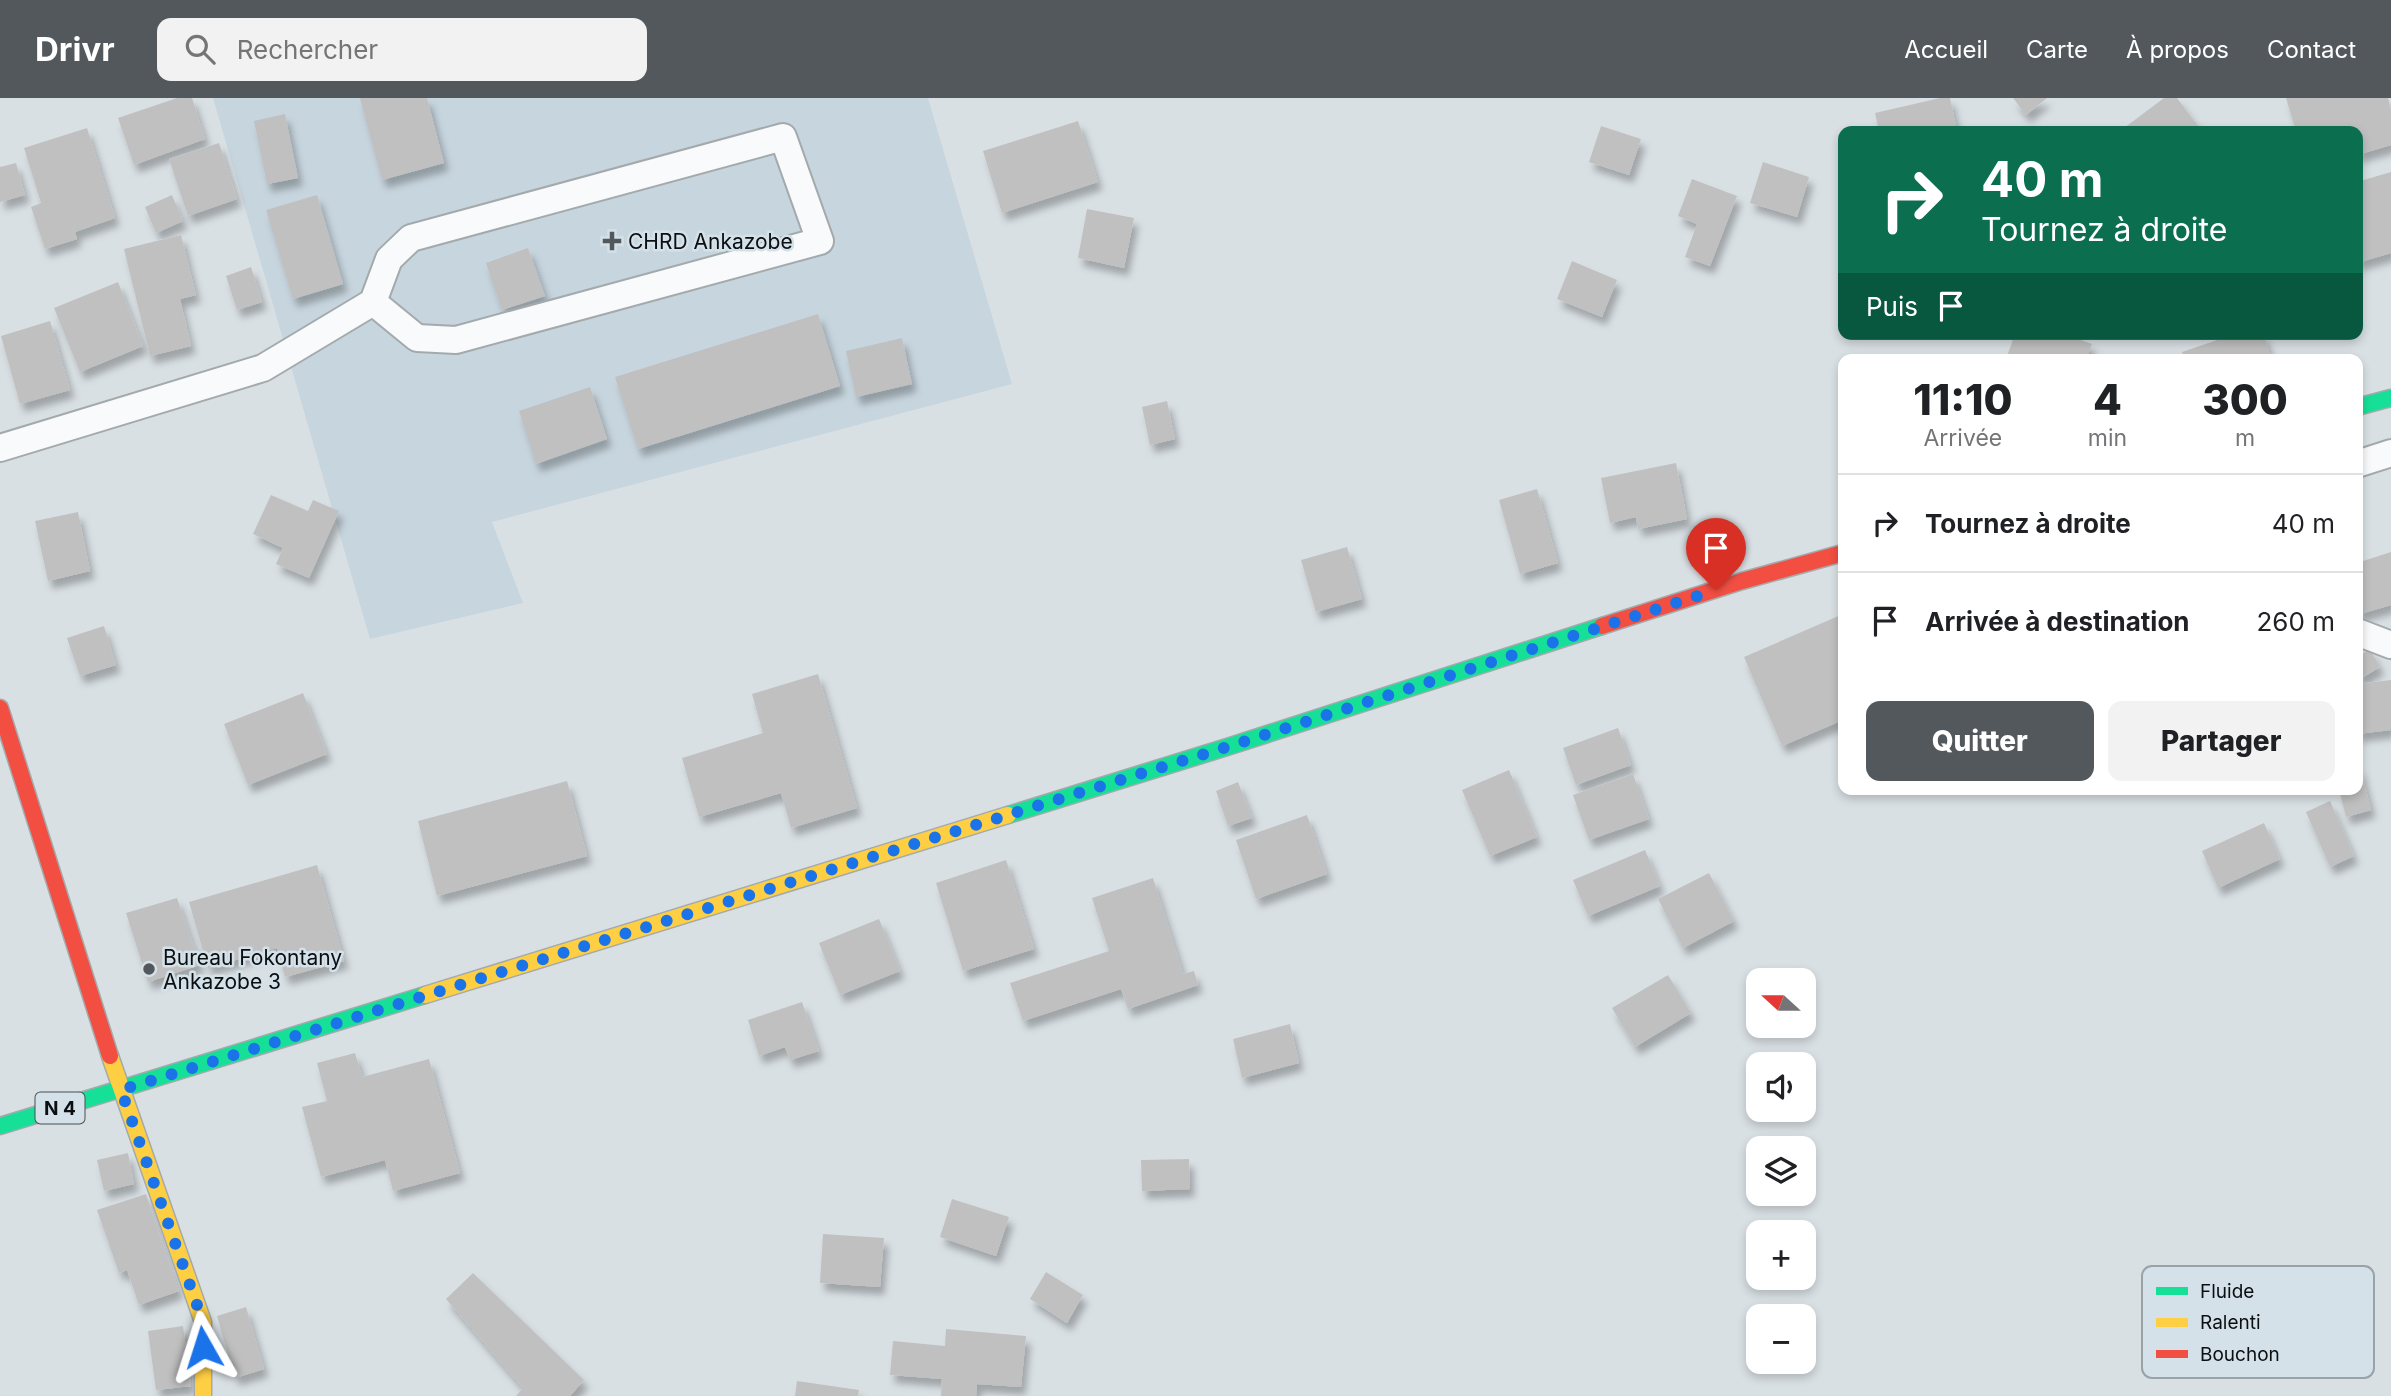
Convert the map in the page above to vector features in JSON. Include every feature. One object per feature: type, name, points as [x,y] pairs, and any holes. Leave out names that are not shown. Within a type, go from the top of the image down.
[{"type":"main road","points":[[2363,405],[2391,398]]},
{"type":"main road","name":"N 4","points":[[0,1126],[1227,747],[1742,581],[1838,554]]},
{"type":"main road","points":[[0,708],[121,1090],[203,1322],[203,1396]]},
{"type":"lane","points":[[0,448],[263,368],[373,302],[390,259],[411,238],[783,138],[820,241],[456,340],[417,338],[373,302]]},
{"type":"lane","points":[[2363,462],[2391,453]]},
{"type":"lane","points":[[2363,634],[2391,645]]},
{"type":"shaded area","name":"CHRD Ankazobe","points":[[213,98],[928,98],[1012,384],[492,522],[523,603],[370,639]]},
{"type":"building","points":[[177,98],[192,98],[205,139],[134,165],[118,118]]},
{"type":"building","points":[[360,98],[427,98],[444,163],[382,180]]},
{"type":"building","points":[[1950,98],[1956,126],[1878,126],[1875,113]]},
{"type":"building","points":[[2013,98],[2047,98],[2026,115]]},
{"type":"building","points":[[2164,98],[2177,98],[2198,126],[2127,126]]},
{"type":"building","points":[[2286,98],[2388,98],[2391,110],[2391,145],[2363,153],[2363,126],[2294,126]]},
{"type":"building","points":[[285,114],[298,178],[267,184],[254,121]]},
{"type":"building","points":[[1078,121],[1098,182],[1002,213],[983,151]]},
{"type":"building","points":[[1601,126],[1641,139],[1629,175],[1589,162]]},
{"type":"building","points":[[87,128],[115,218],[75,232],[77,239],[45,249],[31,207],[41,203],[24,148]]},
{"type":"building","points":[[219,143],[237,199],[188,216],[169,159]]},
{"type":"building","points":[[1763,162],[1809,177],[1797,217],[1750,203]]},
{"type":"building","points":[[16,163],[25,195],[0,202],[0,167]]},
{"type":"building","points":[[2391,172],[2391,253],[2363,261],[2363,180]]},
{"type":"building","points":[[1692,179],[1737,196],[1710,266],[1685,257],[1697,224],[1678,216]]},
{"type":"building","points":[[172,195],[183,221],[156,233],[145,207]]},
{"type":"building","points":[[317,195],[343,284],[293,299],[266,210]]},
{"type":"building","points":[[1087,209],[1134,218],[1124,268],[1078,258]]},
{"type":"building","points":[[181,235],[196,295],[180,299],[191,346],[150,356],[124,249]]},
{"type":"building","points":[[528,248],[545,296],[502,310],[486,263]]},
{"type":"building","points":[[1572,261],[1617,280],[1602,317],[1557,299]]},
{"type":"building","points":[[251,267],[262,302],[237,310],[226,276]]},
{"type":"building","points":[[118,282],[143,346],[80,372],[54,308]]},
{"type":"building","points":[[818,314],[840,386],[638,449],[615,377]]},
{"type":"building","points":[[50,321],[70,390],[20,404],[1,336]]},
{"type":"building","points":[[902,338],[912,384],[856,397],[846,351]]},
{"type":"building","points":[[2013,340],[2081,340],[2092,344],[2088,354],[2008,354]]},
{"type":"building","points":[[2217,340],[2266,340],[2270,354],[2183,354]]},
{"type":"building","points":[[590,387],[607,439],[536,464],[519,411]]},
{"type":"building","points":[[1167,401],[1175,439],[1150,445],[1142,407]]},
{"type":"building","points":[[1676,463],[1687,519],[1638,529],[1636,517],[1610,523],[1601,478]]},
{"type":"building","points":[[1537,489],[1558,563],[1520,574],[1499,500]]},
{"type":"building","points":[[271,495],[308,511],[313,500],[339,511],[309,578],[276,564],[283,548],[253,534]]},
{"type":"building","points":[[78,512],[90,571],[48,581],[35,521]]},
{"type":"building","points":[[1347,547],[1362,599],[1316,612],[1301,560]]},
{"type":"building","points":[[2391,552],[2391,605],[2363,613],[2363,561]]},
{"type":"building","points":[[1838,616],[1838,722],[1782,746],[1744,657]]},
{"type":"building","points":[[104,626],[116,665],[80,676],[67,638]]},
{"type":"building","points":[[2370,649],[2380,667],[2363,677],[2363,653]]},
{"type":"building","points":[[818,674],[857,808],[791,828],[781,793],[699,817],[682,758],[763,733],[752,694]]},
{"type":"building","points":[[2391,680],[2391,730],[2363,733],[2363,683]]},
{"type":"building","points":[[303,693],[327,754],[248,785],[224,724]]},
{"type":"building","points":[[1618,728],[1631,765],[1576,785],[1563,748]]},
{"type":"building","points":[[1509,770],[1537,837],[1490,856],[1462,790]]},
{"type":"building","points":[[1633,774],[1649,819],[1589,840],[1573,795]]},
{"type":"building","points":[[2363,779],[2371,810],[2346,817],[2340,795],[2363,795]]},
{"type":"building","points":[[567,781],[587,856],[437,896],[418,821]]},
{"type":"building","points":[[1238,782],[1252,818],[1228,826],[1216,791]]},
{"type":"building","points":[[2330,801],[2354,856],[2330,867],[2306,812]]},
{"type":"building","points":[[1307,815],[1327,874],[1256,899],[1236,840]]},
{"type":"building","points":[[2264,823],[2280,859],[2218,888],[2202,851]]},
{"type":"building","points":[[1645,850],[1660,886],[1588,916],[1573,880]]},
{"type":"building","points":[[1006,860],[1034,949],[963,971],[936,883]]},
{"type":"building","points":[[317,865],[344,961],[285,977],[277,948],[208,968],[189,902]]},
{"type":"building","points":[[1709,873],[1734,921],[1683,948],[1658,899]]},
{"type":"building","points":[[1153,878],[1183,974],[1194,971],[1198,985],[1128,1009],[1121,989],[1023,1021],[1010,983],[1109,951],[1092,898]]},
{"type":"building","points":[[177,898],[200,965],[148,982],[126,913]]},
{"type":"building","points":[[879,919],[900,971],[840,995],[819,943]]},
{"type":"building","points":[[1668,975],[1691,1013],[1635,1047],[1612,1008]]},
{"type":"building","points":[[802,1002],[819,1051],[790,1060],[785,1047],[759,1056],[748,1020]]},
{"type":"building","points":[[1290,1024],[1299,1063],[1242,1078],[1233,1039]]},
{"type":"building","points":[[355,1053],[362,1077],[429,1059],[460,1173],[393,1191],[385,1160],[321,1177],[302,1107],[327,1101],[317,1063]]},
{"type":"building","points":[[128,1153],[134,1184],[104,1191],[97,1160]]},
{"type":"building","points":[[1189,1159],[1190,1189],[1142,1191],[1141,1160]]},
{"type":"building","points":[[146,1194],[179,1291],[139,1305],[127,1270],[119,1273],[97,1210]]},
{"type":"building","points":[[952,1199],[1009,1217],[996,1256],[940,1237]]},
{"type":"building","points":[[823,1234],[884,1238],[880,1287],[820,1283]]},
{"type":"building","points":[[1046,1272],[1083,1295],[1067,1323],[1030,1299]]},
{"type":"building","points":[[473,1273],[584,1380],[570,1396],[516,1396],[523,1388],[446,1299]]},
{"type":"building","points":[[246,1307],[264,1369],[235,1378],[217,1316]]},
{"type":"building","points":[[183,1326],[191,1386],[156,1390],[148,1331]]},
{"type":"building","points":[[946,1329],[1026,1336],[1021,1387],[977,1384],[976,1396],[941,1396],[942,1379],[890,1375],[893,1341],[945,1346]]},
{"type":"building","points":[[797,1381],[859,1390],[858,1396],[795,1396]]},
{"type":"traffic: fast","points":[[2363,405],[2391,398]]},
{"type":"traffic: fast","points":[[1008,815],[1602,626]]},
{"type":"traffic: fast","points":[[0,1126],[425,995]]},
{"type":"traffic: slow","points":[[425,995],[1008,815]]},
{"type":"traffic: slow","points":[[110,1056],[203,1322],[203,1396]]},
{"type":"traffic: jam","points":[[1602,626],[1742,581],[1838,554]]},
{"type":"traffic: jam","points":[[0,708],[110,1056]]},
{"type":"place","name":"CHRD Ankazobe","points":[[612,241]]},
{"type":"place","name":"Bureau Fokontany Ankazobe 3","points":[[149,969]]},
{"type":"route","points":[[203,1347],[203,1322],[121,1090],[1227,747],[1716,590]]}]
